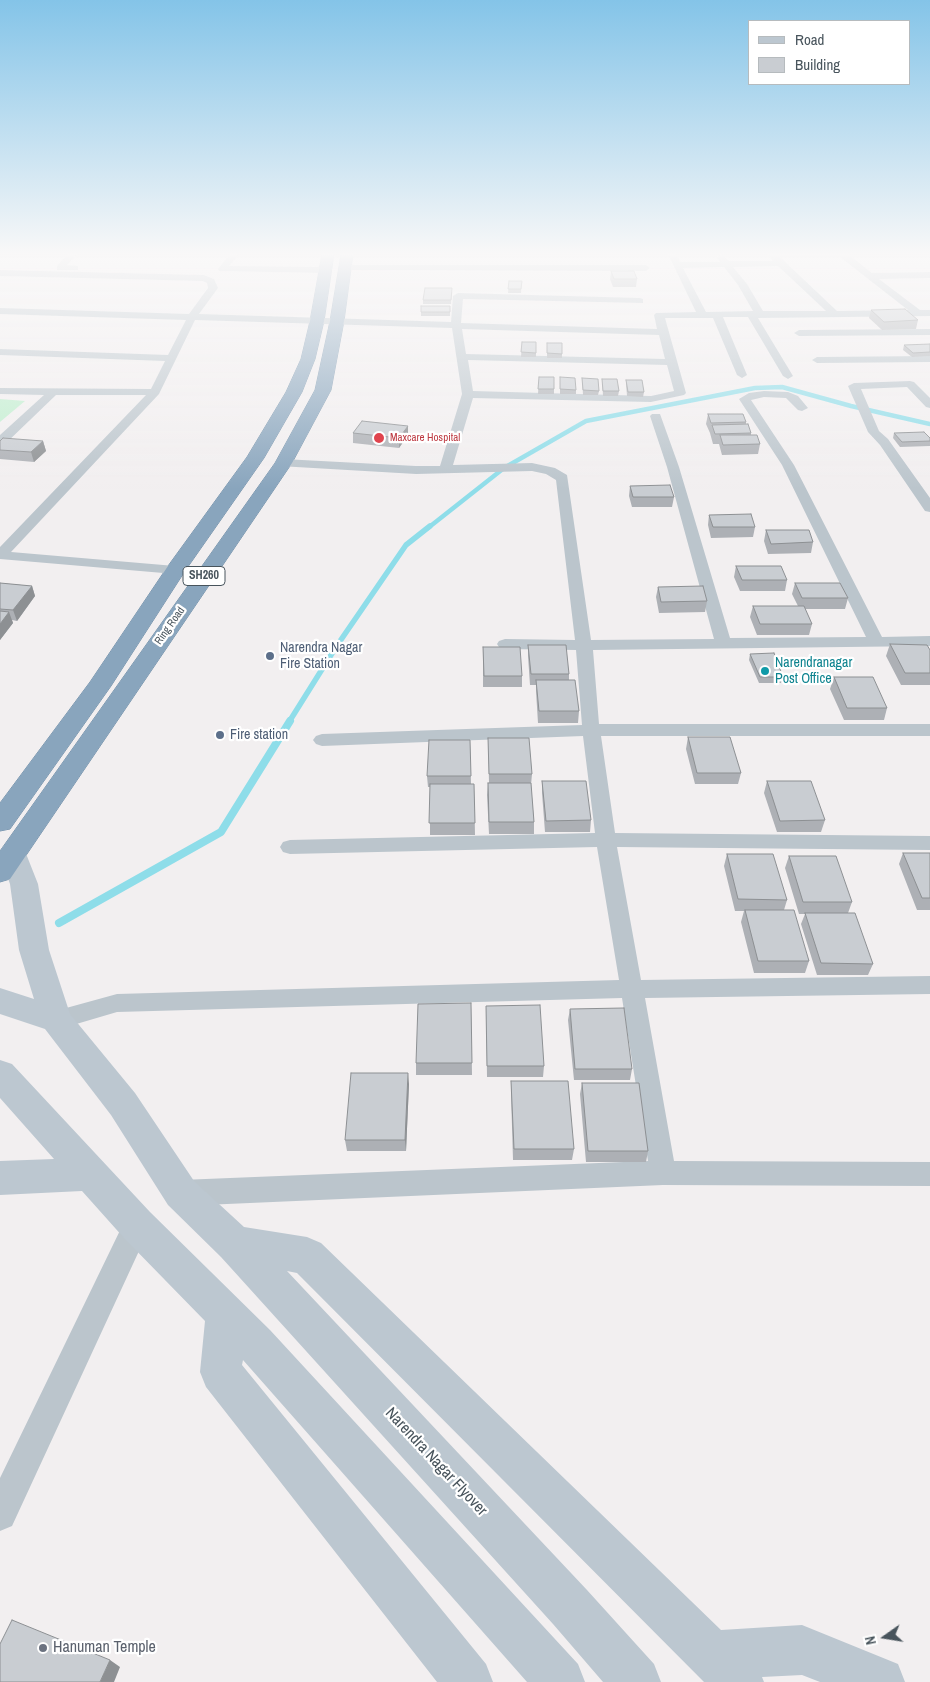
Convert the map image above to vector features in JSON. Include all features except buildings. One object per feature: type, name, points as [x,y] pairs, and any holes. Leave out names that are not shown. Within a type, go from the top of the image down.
[{"type":"highway","name":"Ring Road","points":[[0,822],[99,686],[175,570],[255,458],[294,392],[321,332]]},
{"type":"highway","name":"Ring Road","points":[[7,862],[283,463],[323,390],[326,332]]},
{"type":"main road","points":[[7,862],[24,884],[34,950],[56,1020]]},
{"type":"main road","points":[[0,1001],[56,1020]]},
{"type":"main road","name":"Narendra Nagar Flyover","points":[[56,1020],[123,1104],[181,1193],[235,1244],[570,1607],[636,1682]]},
{"type":"main road","points":[[0,1074],[137,1225],[241,1329],[560,1682]]},
{"type":"main road","points":[[0,1178],[91,1174]]},
{"type":"main road","points":[[235,1244],[307,1256],[727,1669],[802,1650],[880,1682]]},
{"type":"main road","points":[[241,1329],[221,1372],[468,1682]]},
{"type":"street","points":[[175,570],[0,555],[155,392],[184,332]]},
{"type":"street","points":[[446,468],[468,394],[457,332]]},
{"type":"street","points":[[468,394],[650,399],[680,393],[663,332]]},
{"type":"street","points":[[724,332],[742,375]]},
{"type":"street","points":[[765,332],[788,376]]},
{"type":"street","points":[[870,332],[889,359],[930,405]]},
{"type":"street","points":[[0,352],[172,358]]},
{"type":"street","points":[[461,357],[672,362]]},
{"type":"street","points":[[817,360],[930,359]]},
{"type":"street","points":[[930,384],[854,386],[874,432],[884,442],[930,508]]},
{"type":"street","points":[[0,391],[52,393],[155,392]]},
{"type":"street","points":[[0,442],[52,393]]},
{"type":"street","points":[[802,408],[794,398],[788,395],[764,394],[749,396],[745,399],[788,465],[877,642]]},
{"type":"street","points":[[656,416],[673,467],[724,644]]},
{"type":"street","points":[[283,463],[416,470],[532,467],[550,472],[562,478],[584,645],[591,730],[606,840],[633,988],[663,1172]]},
{"type":"street","points":[[505,644],[930,642]]},
{"type":"street","points":[[322,740],[591,730],[930,730]]},
{"type":"street","points":[[290,847],[606,840],[930,843]]},
{"type":"street","points":[[56,1020],[117,1003],[633,988],[930,985]]},
{"type":"street","points":[[181,1193],[663,1172],[930,1174]]},
{"type":"street","points":[[0,1514],[137,1225]]},
{"type":"green space","points":[[0,399],[25,401],[0,422]]},
{"type":"waterway","points":[[428,528],[504,468],[586,421],[755,388],[782,387],[851,406],[930,424]]},
{"type":"waterway","points":[[289,722],[336,647],[406,545],[430,526]]},
{"type":"waterway","points":[[59,923],[221,832],[290,721]]},
{"type":"place","name":"Maxcare Hospital","points":[[379,438]]},
{"type":"place","name":"Narendra Nagar Fire Station","points":[[270,656]]},
{"type":"place","name":"Narendranagar Post Office","points":[[765,671]]},
{"type":"place","name":"Fire station","points":[[220,735]]},
{"type":"place","name":"Hanuman Temple","points":[[43,1648]]}]
